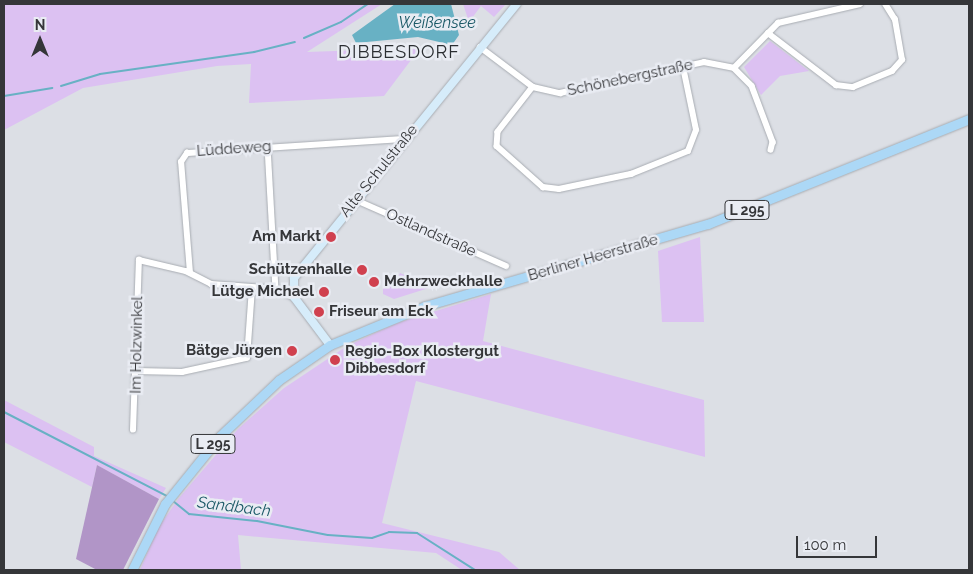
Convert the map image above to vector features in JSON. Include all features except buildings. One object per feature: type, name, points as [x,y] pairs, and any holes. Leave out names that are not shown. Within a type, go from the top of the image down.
[{"type":"main road","name":"Berliner Heerstraße","points":[[132,570],[165,504],[174,491],[256,400],[330,345],[424,306],[708,224],[969,119]]},
{"type":"street","name":"Alte Schulstraße","points":[[294,297],[296,275],[404,139],[517,4]]},
{"type":"street","points":[[771,150],[772,142],[752,86],[734,68],[768,32],[784,22],[860,4]]},
{"type":"street","points":[[768,32],[836,85],[853,87],[892,71],[902,60],[895,20],[885,4]]},
{"type":"street","name":"Schönebergstraße","points":[[480,47],[533,87],[567,92],[710,62],[734,68]]},
{"type":"street","points":[[533,87],[498,132],[497,146],[543,187],[559,189],[631,174],[688,151],[696,130],[683,67]]},
{"type":"street","name":"Lüddeweg","points":[[190,272],[182,158],[192,152],[404,139]]},
{"type":"street","points":[[268,147],[276,290]]},
{"type":"street","name":"Ostlandstraße","points":[[356,200],[506,266]]},
{"type":"street","name":"Im Holzwinkel","points":[[133,430],[139,260],[190,272]]},
{"type":"street","points":[[190,272],[211,284],[276,290],[294,297],[330,345]]},
{"type":"street","points":[[136,371],[182,372],[247,358],[252,288]]},
{"type":"shaded area","points":[[4,4],[382,4],[307,52],[420,48],[384,96],[249,103],[251,64],[217,66],[83,88],[4,130]]},
{"type":"shaded area","points":[[463,4],[506,4],[494,17],[481,6],[469,22]]},
{"type":"shaded area","points":[[770,41],[809,71],[780,76],[761,95],[744,67]]},
{"type":"shaded area","points":[[700,237],[704,322],[662,322],[658,251]]},
{"type":"shaded area","points":[[400,273],[432,287],[394,299],[383,294],[383,281],[394,286]]},
{"type":"shaded area","points":[[491,294],[483,341],[704,400],[705,457],[416,381],[382,523],[499,552],[520,570],[462,570],[436,553],[238,535],[241,570],[140,570],[158,528],[179,498],[238,429],[284,388],[347,346],[397,323]]},
{"type":"shaded area","points":[[4,400],[94,447],[94,456],[166,488],[159,499],[97,465],[92,487],[4,442]]},
{"type":"shaded area","points":[[97,465],[159,499],[123,570],[97,570],[76,559]]},
{"type":"water","name":"Weißensee","points":[[395,4],[451,4],[459,35],[452,45],[418,37],[356,43],[352,35]]},
{"type":"waterway","points":[[304,38],[341,22],[368,4]]},
{"type":"waterway","points":[[61,86],[100,74],[254,52],[295,42]]},
{"type":"waterway","points":[[4,96],[52,88]]},
{"type":"waterway","name":"Sandbach","points":[[4,412],[167,496]]},
{"type":"waterway","name":"Sandbach","points":[[173,501],[189,514],[257,521],[328,535],[372,538],[389,532],[417,533],[475,570]]},
{"type":"place","name":"Am Markt","points":[[331,237]]},
{"type":"place","name":"Schützenhalle","points":[[362,270]]},
{"type":"place","name":"Mehrzweckhalle","points":[[374,282]]},
{"type":"place","name":"Lütge Michael","points":[[324,292]]},
{"type":"place","name":"Friseur am Eck","points":[[319,312]]},
{"type":"place","name":"Bätge Jürgen","points":[[292,351]]},
{"type":"place","name":"Regio-Box Klostergut Dibbesdorf","points":[[335,360]]},
{"type":"district","name":"DIBBESDORF","points":[[399,52]]}]
